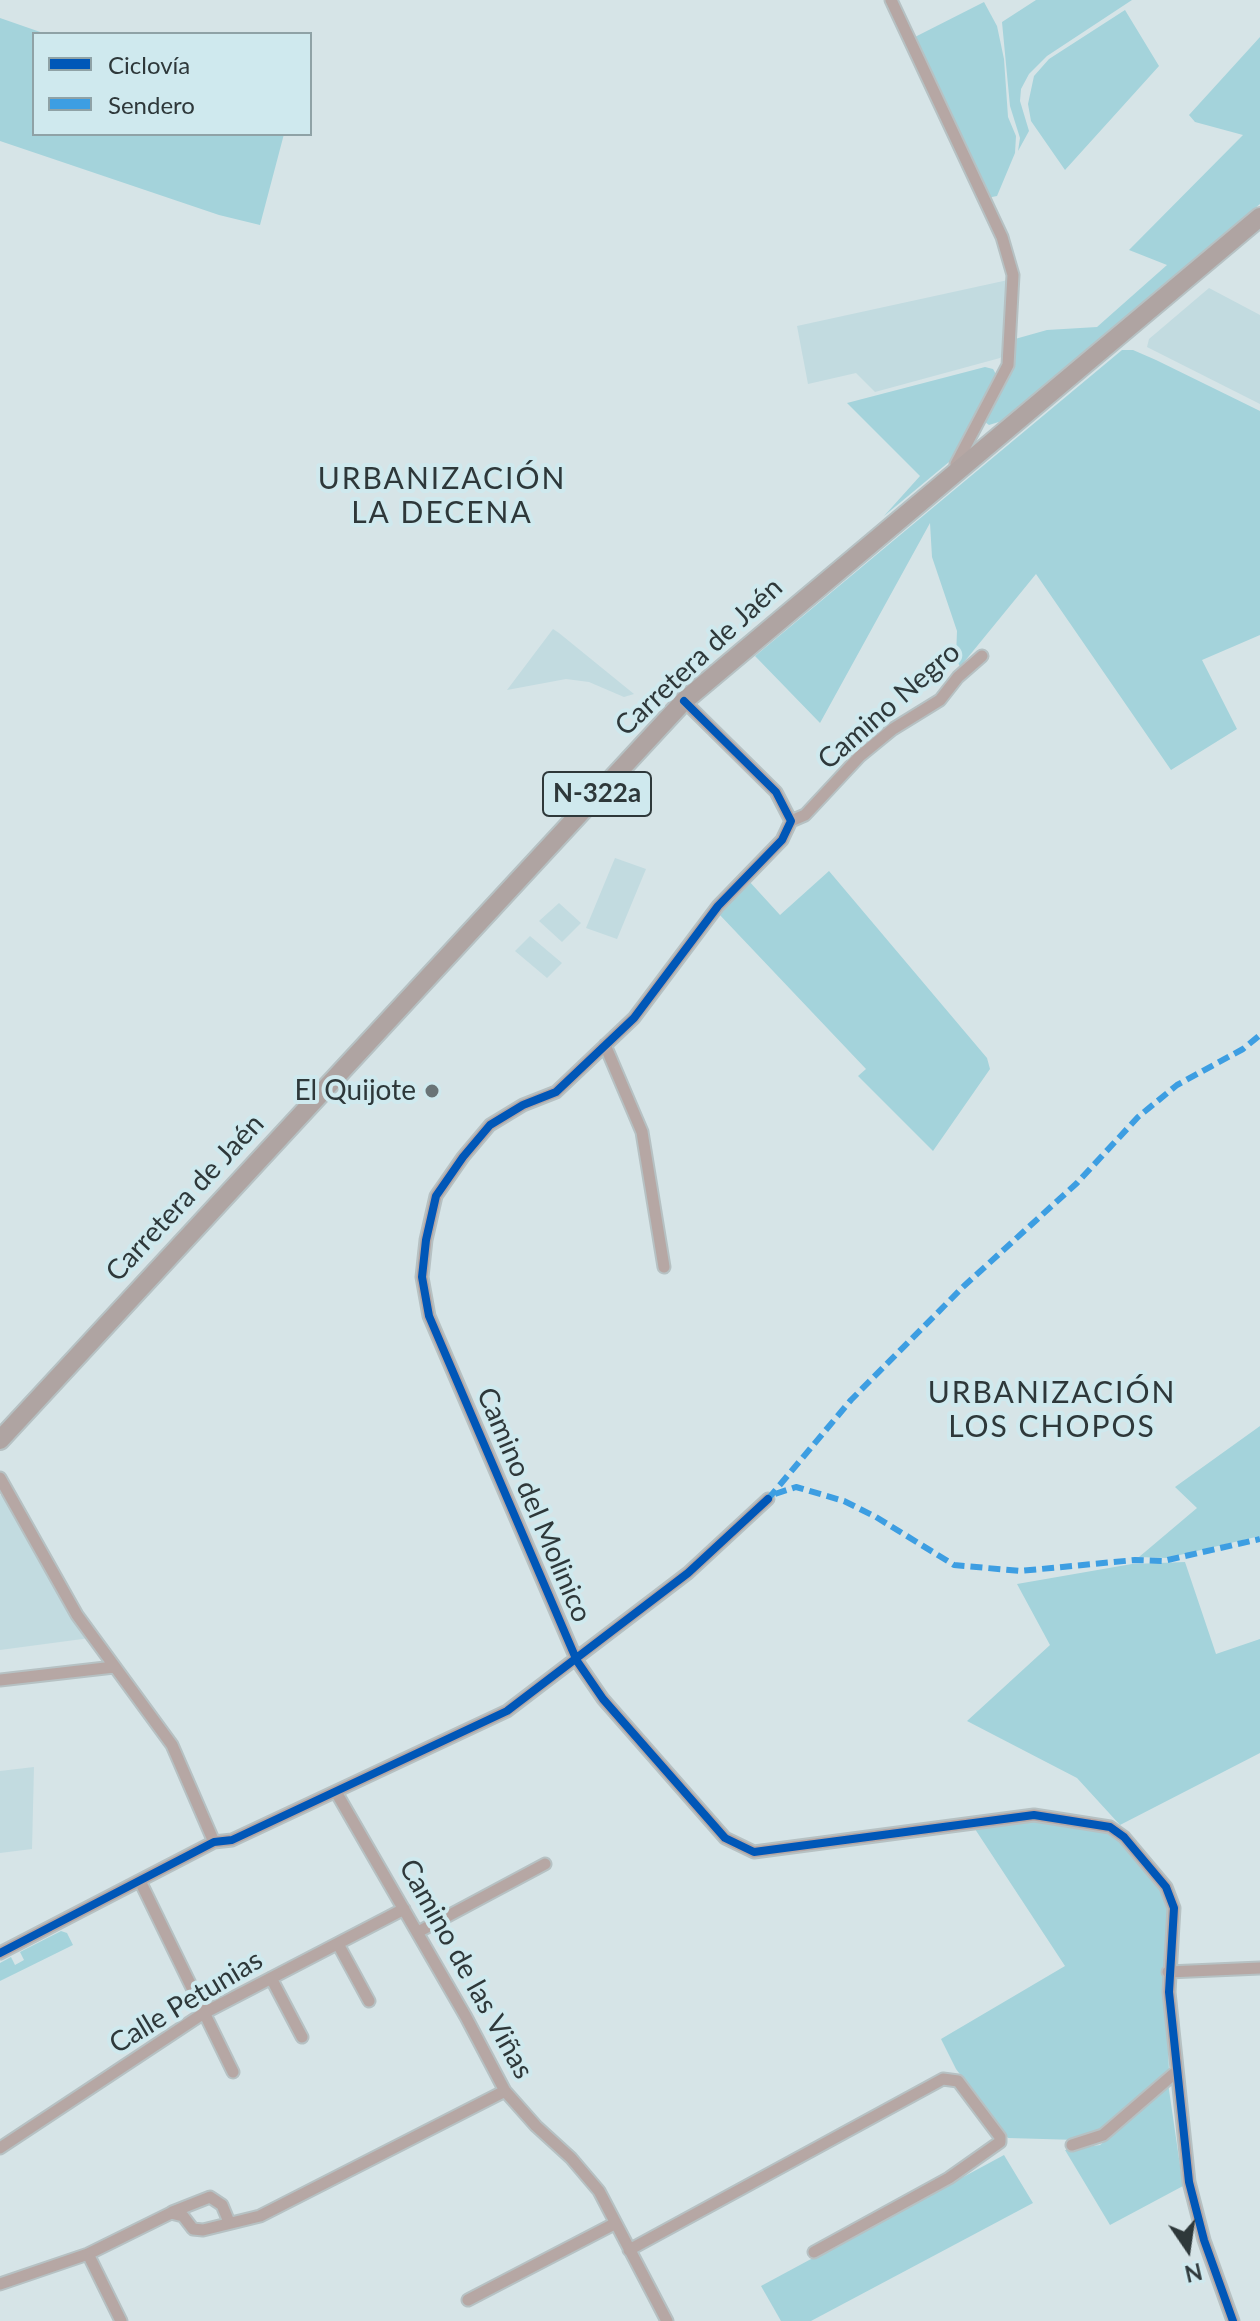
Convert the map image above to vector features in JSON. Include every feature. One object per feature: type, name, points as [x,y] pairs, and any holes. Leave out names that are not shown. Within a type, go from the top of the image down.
[{"type":"highway","name":"Carretera de Jaén","points":[[0,1440],[684,701],[1260,217]]},
{"type":"street","points":[[891,0],[1002,237],[1013,275],[1008,365],[965,453],[938,486]]},
{"type":"street","name":"Camino Negro","points":[[791,821],[805,815],[860,756],[893,729],[940,700],[958,677],[982,656]]},
{"type":"street","points":[[684,701],[776,792],[791,821]]},
{"type":"street","name":"Camino del Molinico","points":[[791,821],[782,840],[718,906],[634,1018],[556,1092],[523,1105],[490,1125],[463,1157],[436,1196],[422,1277],[429,1316],[577,1661],[634,1734],[725,1838],[754,1852],[771,1851],[1018,1816],[1110,1827],[1140,1854],[1171,1897],[1174,1908],[1168,1972],[1189,2182],[1204,2240],[1233,2321]]},
{"type":"street","points":[[605,1045],[642,1132],[664,1267]]},
{"type":"street","points":[[0,1478],[70,1604],[172,1745],[214,1842]]},
{"type":"street","points":[[0,1953],[214,1842],[232,1840],[507,1711],[577,1661],[688,1573],[768,1499]]},
{"type":"street","points":[[0,1680],[114,1667]]},
{"type":"street","name":"Camino de las Viñas","points":[[336,1792],[418,1932],[505,2091],[599,2191],[667,2321]]},
{"type":"street","points":[[418,1932],[545,1864]]},
{"type":"street","points":[[140,1881],[233,2072]]},
{"type":"street","name":"Calle Petunias","points":[[0,2148],[204,2013],[404,1909]]},
{"type":"street","points":[[338,1944],[369,2001]]},
{"type":"street","points":[[1168,1972],[1260,1968]]},
{"type":"street","points":[[271,1978],[302,2037]]},
{"type":"street","points":[[1072,2145],[1103,2135],[1176,2072]]},
{"type":"street","points":[[629,2250],[943,2079],[958,2081],[1000,2137],[1000,2142],[949,2178],[814,2252]]},
{"type":"street","points":[[171,2213],[183,2216],[193,2229],[203,2230],[229,2222],[238,2224],[260,2216],[505,2091]]},
{"type":"street","points":[[0,2284],[88,2254],[210,2197],[222,2205],[229,2222]]},
{"type":"street","points":[[468,2300],[614,2224]]},
{"type":"street","points":[[88,2254],[121,2321]]},
{"type":"shaded area","points":[[1036,0],[1132,0],[1047,56],[1029,74],[1021,89],[1020,101],[1029,131],[1018,151],[1020,138],[1010,106],[1002,22]]},
{"type":"shaded area","points":[[984,2],[997,26],[1004,59],[1008,117],[1016,136],[1015,153],[997,196],[987,198],[913,38]]},
{"type":"shaded area","points":[[1125,10],[1159,66],[1065,170],[1031,121],[1028,104],[1034,76],[1049,59]]},
{"type":"shaded area","points":[[0,18],[40,32],[32,32],[32,136],[283,136],[260,225],[219,215],[0,141]]},
{"type":"shaded area","points":[[1260,37],[1260,204],[1002,421],[989,425],[985,422],[1015,339],[1047,330],[1097,327],[1167,265],[1129,250],[1243,135],[1195,122],[1189,115]]},
{"type":"shaded area","points":[[1008,280],[1006,353],[1000,358],[875,392],[856,373],[808,384],[797,326]]},
{"type":"shaded area","points":[[1209,288],[1260,315],[1260,404],[1147,347],[1149,339]]},
{"type":"shaded area","points":[[1122,350],[1133,350],[1156,360],[1260,411],[1260,635],[1202,660],[1237,729],[1171,770],[1036,574],[960,667],[956,658],[957,631],[932,557],[930,523],[820,723],[755,656]]},
{"type":"shaded area","points":[[985,367],[993,369],[997,376],[955,457],[884,516],[920,476],[847,403]]},
{"type":"shaded area","points":[[553,629],[634,694],[624,697],[589,682],[566,679],[507,690]]},
{"type":"shaded area","points":[[615,858],[646,869],[617,939],[586,928]]},
{"type":"shaded area","points":[[829,871],[987,1058],[990,1069],[933,1151],[858,1076],[866,1069],[718,913],[748,880],[780,915]]},
{"type":"shaded area","points":[[559,903],[581,923],[562,942],[539,921]]},
{"type":"shaded area","points":[[530,936],[562,963],[547,978],[515,951]]},
{"type":"shaded area","points":[[1260,1426],[1260,1536],[1167,1558],[1139,1557],[1197,1508],[1175,1487]]},
{"type":"shaded area","points":[[0,1495],[5,1496],[90,1638],[0,1650]]},
{"type":"shaded area","points":[[1185,1562],[1216,1654],[1260,1639],[1260,1753],[1120,1825],[1077,1778],[967,1721],[1050,1645],[1017,1584],[1132,1564]]},
{"type":"shaded area","points":[[34,1767],[32,1849],[0,1853],[0,1771]]},
{"type":"shaded area","points":[[1041,1820],[1104,1830],[1122,1841],[1161,1888],[1171,1914],[1164,1962],[1169,2071],[1106,2129],[1078,2140],[1008,2138],[956,2069],[941,2039],[1065,1966],[973,1826]]},
{"type":"shaded area","points":[[61,1931],[67,1933],[73,1945],[0,1981],[0,1963],[11,1957],[15,1965],[24,1960],[20,1952]]},
{"type":"shaded area","points":[[1168,2083],[1183,2186],[1110,2225],[1065,2150],[1100,2145]]},
{"type":"shaded area","points":[[1004,2155],[1033,2203],[811,2321],[781,2321],[761,2286]]},
{"type":"marked path","points":[[768,1499],[851,1400],[964,1286],[1077,1183],[1138,1117],[1177,1085],[1243,1049],[1260,1035]]},
{"type":"marked path","points":[[775,1494],[796,1487],[844,1501],[954,1565],[1020,1571],[1135,1560],[1163,1561],[1260,1539]]},
{"type":"cycle path","points":[[684,701],[776,792],[791,821],[782,840],[718,906],[634,1018],[556,1092],[523,1105],[490,1125],[463,1157],[436,1196],[426,1240],[422,1277],[429,1316],[577,1661],[603,1699],[725,1838],[754,1852],[1034,1815],[1110,1827],[1124,1837],[1166,1887],[1174,1908],[1169,1992],[1189,2182],[1204,2240],[1233,2321]]},
{"type":"cycle path","points":[[0,1953],[214,1842],[232,1840],[507,1711],[688,1573],[768,1499]]},
{"type":"place","name":"El Quijote","points":[[432,1091]]},
{"type":"district","name":"URBANIZACIÓN LA DECENA","points":[[442,496]]},
{"type":"district","name":"URBANIZACIÓN LOS CHOPOS","points":[[1052,1410]]}]
